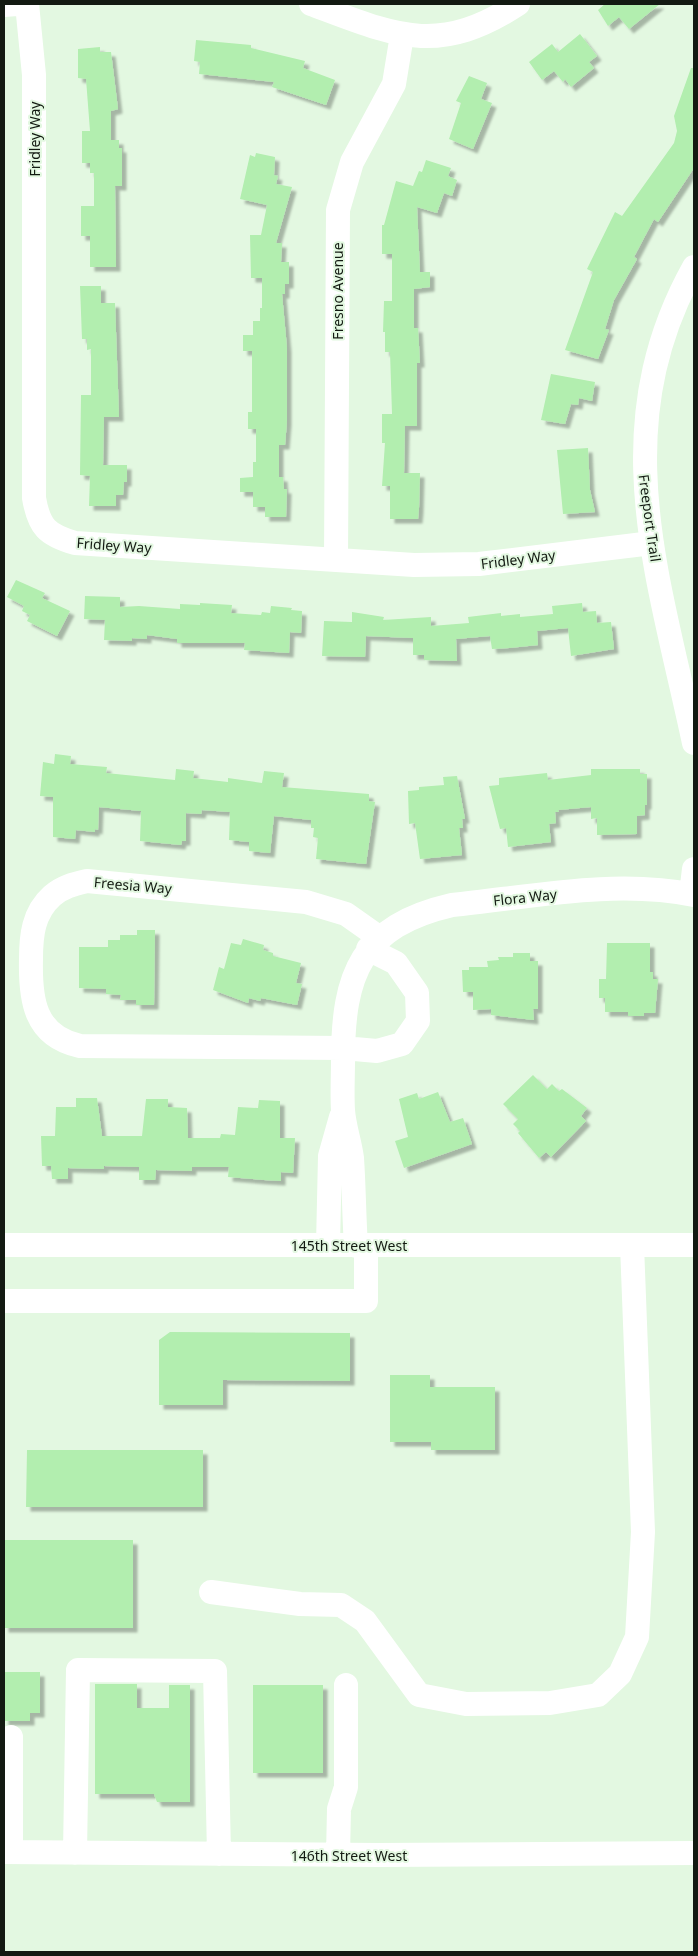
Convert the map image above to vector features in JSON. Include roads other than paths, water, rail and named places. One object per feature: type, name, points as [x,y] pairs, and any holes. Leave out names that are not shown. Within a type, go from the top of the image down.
[{"type":"street","points":[[4,5],[17,4]]},
{"type":"street","name":"Fridley Way","points":[[27,4],[34,75],[34,498],[37,516],[46,530],[60,539],[75,543],[414,565],[471,564],[652,543]]},
{"type":"street","points":[[311,4],[370,26],[402,35],[435,36],[466,31],[496,19],[518,4]]},
{"type":"street","name":"Fresno Avenue","points":[[336,560],[338,210],[352,162],[394,84],[402,35]]},
{"type":"street","name":"Freeport Trail","points":[[694,267],[675,304],[661,344],[649,393],[643,461],[645,501],[652,543],[694,744]]},
{"type":"street","points":[[692,895],[694,869]]},
{"type":"street","name":"Freesia Way","points":[[343,1048],[92,1048],[68,1043],[58,1038],[41,1020],[32,997],[31,941],[37,916],[52,896],[62,889],[86,881],[99,881],[312,904],[346,914],[374,944]]},
{"type":"street","name":"Flora Way","points":[[4,1301],[366,1301],[352,1157],[343,1110],[343,1048],[346,1001],[353,978],[374,944],[396,925],[413,916],[452,905],[594,890],[643,889],[692,895]]},
{"type":"street","points":[[343,1048],[377,1051],[402,1044],[418,1021],[417,993],[396,963],[374,944]]},
{"type":"street","name":"Flora Way","points":[[328,1245],[330,1156],[343,1110]]},
{"type":"street","name":"145th Street West","points":[[4,1245],[694,1245]]},
{"type":"street","points":[[211,1592],[300,1604],[340,1605],[364,1621],[418,1695],[466,1704],[550,1703],[598,1695],[620,1674],[637,1637],[643,1532],[632,1245]]},
{"type":"street","points":[[75,1852],[78,1670],[215,1671],[220,1854]]},
{"type":"street","points":[[338,1855],[339,1808],[346,1787],[346,1685]]},
{"type":"street","points":[[7,1852],[11,1737]]},
{"type":"street","name":"146th Street West","points":[[7,1852],[338,1855],[694,1853]]}]
